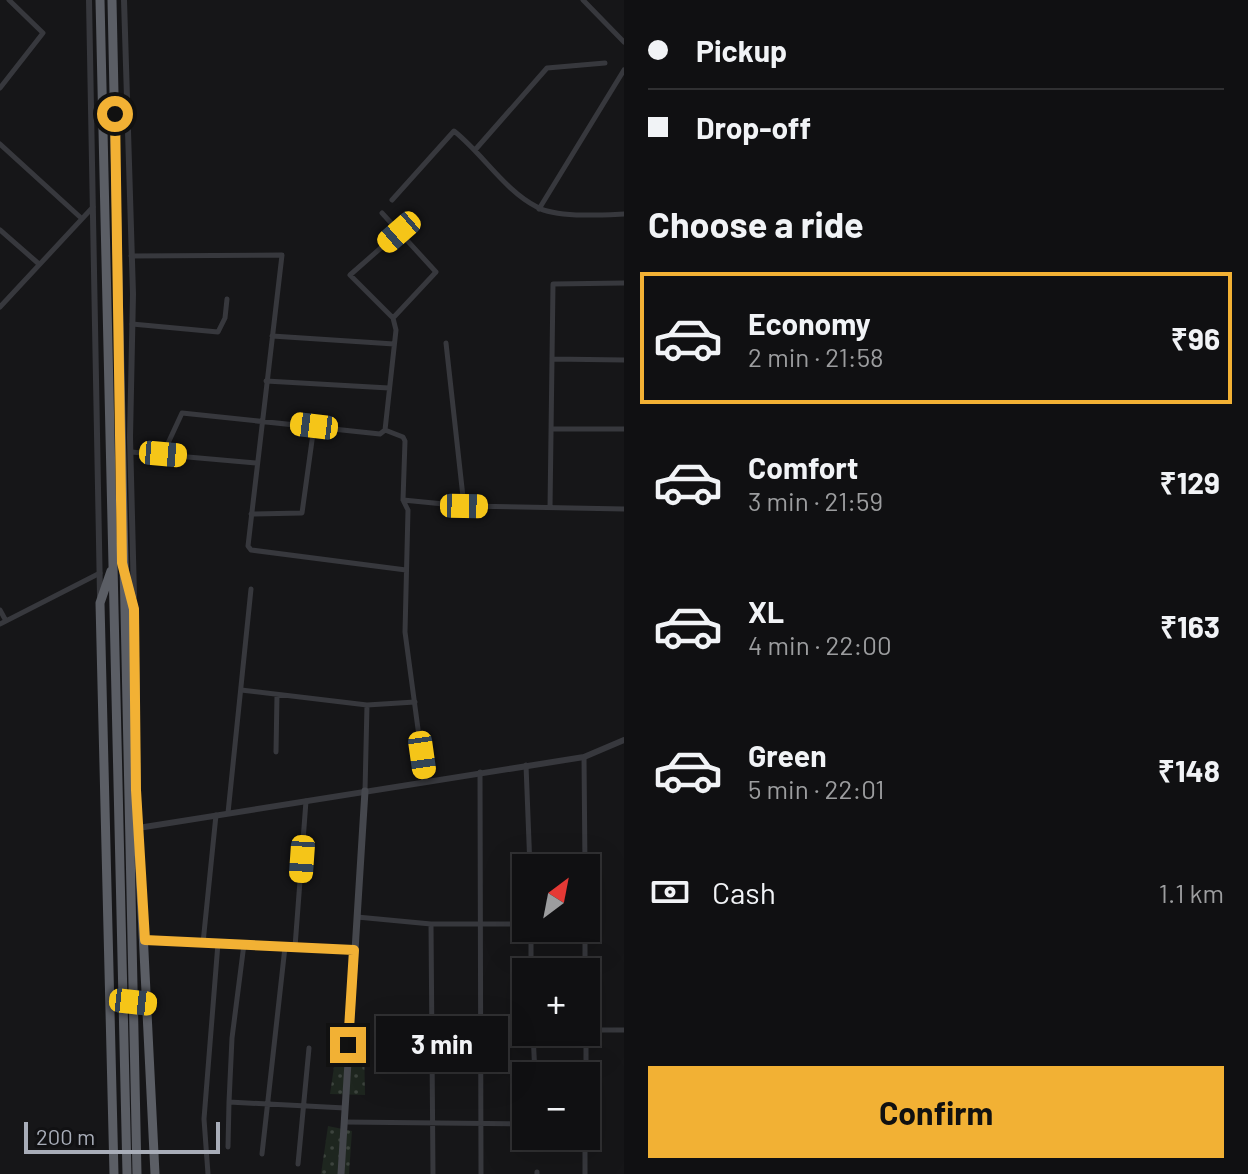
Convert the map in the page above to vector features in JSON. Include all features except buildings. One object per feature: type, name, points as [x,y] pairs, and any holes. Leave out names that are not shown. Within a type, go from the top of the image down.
[{"type":"highway","points":[[100,0],[137,1174]]},
{"type":"highway","points":[[112,0],[127,1174]]},
{"type":"highway","points":[[114,1174],[100,603],[118,564]]},
{"type":"highway","points":[[118,564],[134,609],[138,828],[155,1174]]},
{"type":"highway","points":[[133,1002],[149,1004]]},
{"type":"main road","points":[[341,1174],[365,791]]},
{"type":"street","points":[[0,88],[43,33],[9,0]]},
{"type":"street","points":[[89,0],[100,603]]},
{"type":"street","points":[[124,0],[131,256],[134,609]]},
{"type":"street","points":[[583,0],[624,42]]},
{"type":"street","points":[[475,150],[547,68],[605,63]]},
{"type":"street","points":[[539,209],[624,70]]},
{"type":"street","points":[[392,200],[454,131],[513,189],[539,209],[594,216],[624,214]]},
{"type":"street","points":[[0,144],[80,217]]},
{"type":"street","points":[[0,307],[80,217],[93,207]]},
{"type":"street","points":[[382,213],[436,272],[393,318]]},
{"type":"street","points":[[0,230],[39,264]]},
{"type":"street","points":[[163,454],[182,413],[380,434],[385,430],[394,344],[393,318],[350,275],[399,232]]},
{"type":"street","points":[[131,256],[282,255],[248,546],[251,550],[406,570]]},
{"type":"street","points":[[550,508],[553,284],[624,283]]},
{"type":"street","points":[[132,324],[218,332],[225,318],[227,299]]},
{"type":"street","points":[[272,336],[394,344]]},
{"type":"street","points":[[118,339],[132,339]]},
{"type":"street","points":[[446,343],[464,506]]},
{"type":"street","points":[[552,359],[624,360]]},
{"type":"street","points":[[266,381],[389,388]]},
{"type":"street","points":[[251,514],[302,513],[314,426]]},
{"type":"street","points":[[551,429],[624,429]]},
{"type":"street","points":[[385,430],[403,437],[405,441],[403,500],[408,510],[405,632],[425,781]]},
{"type":"street","points":[[131,452],[256,463]]},
{"type":"street","points":[[403,500],[464,506],[624,509]]},
{"type":"street","points":[[0,610],[3,623],[100,573]]},
{"type":"street","points":[[228,813],[251,589]]},
{"type":"street","points":[[241,690],[367,705],[415,702]]},
{"type":"street","points":[[276,752],[277,695]]},
{"type":"street","points":[[365,791],[367,705]]},
{"type":"street","points":[[138,828],[584,757],[624,740]]},
{"type":"street","points":[[584,757],[585,854]]},
{"type":"street","points":[[526,764],[529,854]]},
{"type":"street","points":[[480,772],[481,1174]]},
{"type":"street","points":[[295,947],[306,801]]},
{"type":"street","points":[[203,943],[216,815]]},
{"type":"street","points":[[356,917],[431,924],[512,924]]},
{"type":"street","points":[[431,924],[433,1174]]},
{"type":"street","points":[[145,940],[354,950]]},
{"type":"street","points":[[208,1174],[204,1119],[218,943]]},
{"type":"street","points":[[228,1147],[232,1038],[244,944]]},
{"type":"street","points":[[262,1154],[285,947]]},
{"type":"street","points":[[600,1031],[624,1030]]},
{"type":"street","points":[[298,1164],[309,1048]]},
{"type":"street","points":[[229,1102],[345,1108]]},
{"type":"street","points":[[343,1122],[512,1124]]},
{"type":"street","points":[[585,1150],[585,1174]]},
{"type":"shaded area","points":[[338,1040],[364,1042],[365,1095],[330,1094]]},
{"type":"shaded area","points":[[328,1126],[352,1131],[349,1174],[321,1174]]},
{"type":"route","points":[[115,114],[122,563],[134,609],[136,790],[145,940],[354,950],[348,1045]]}]
